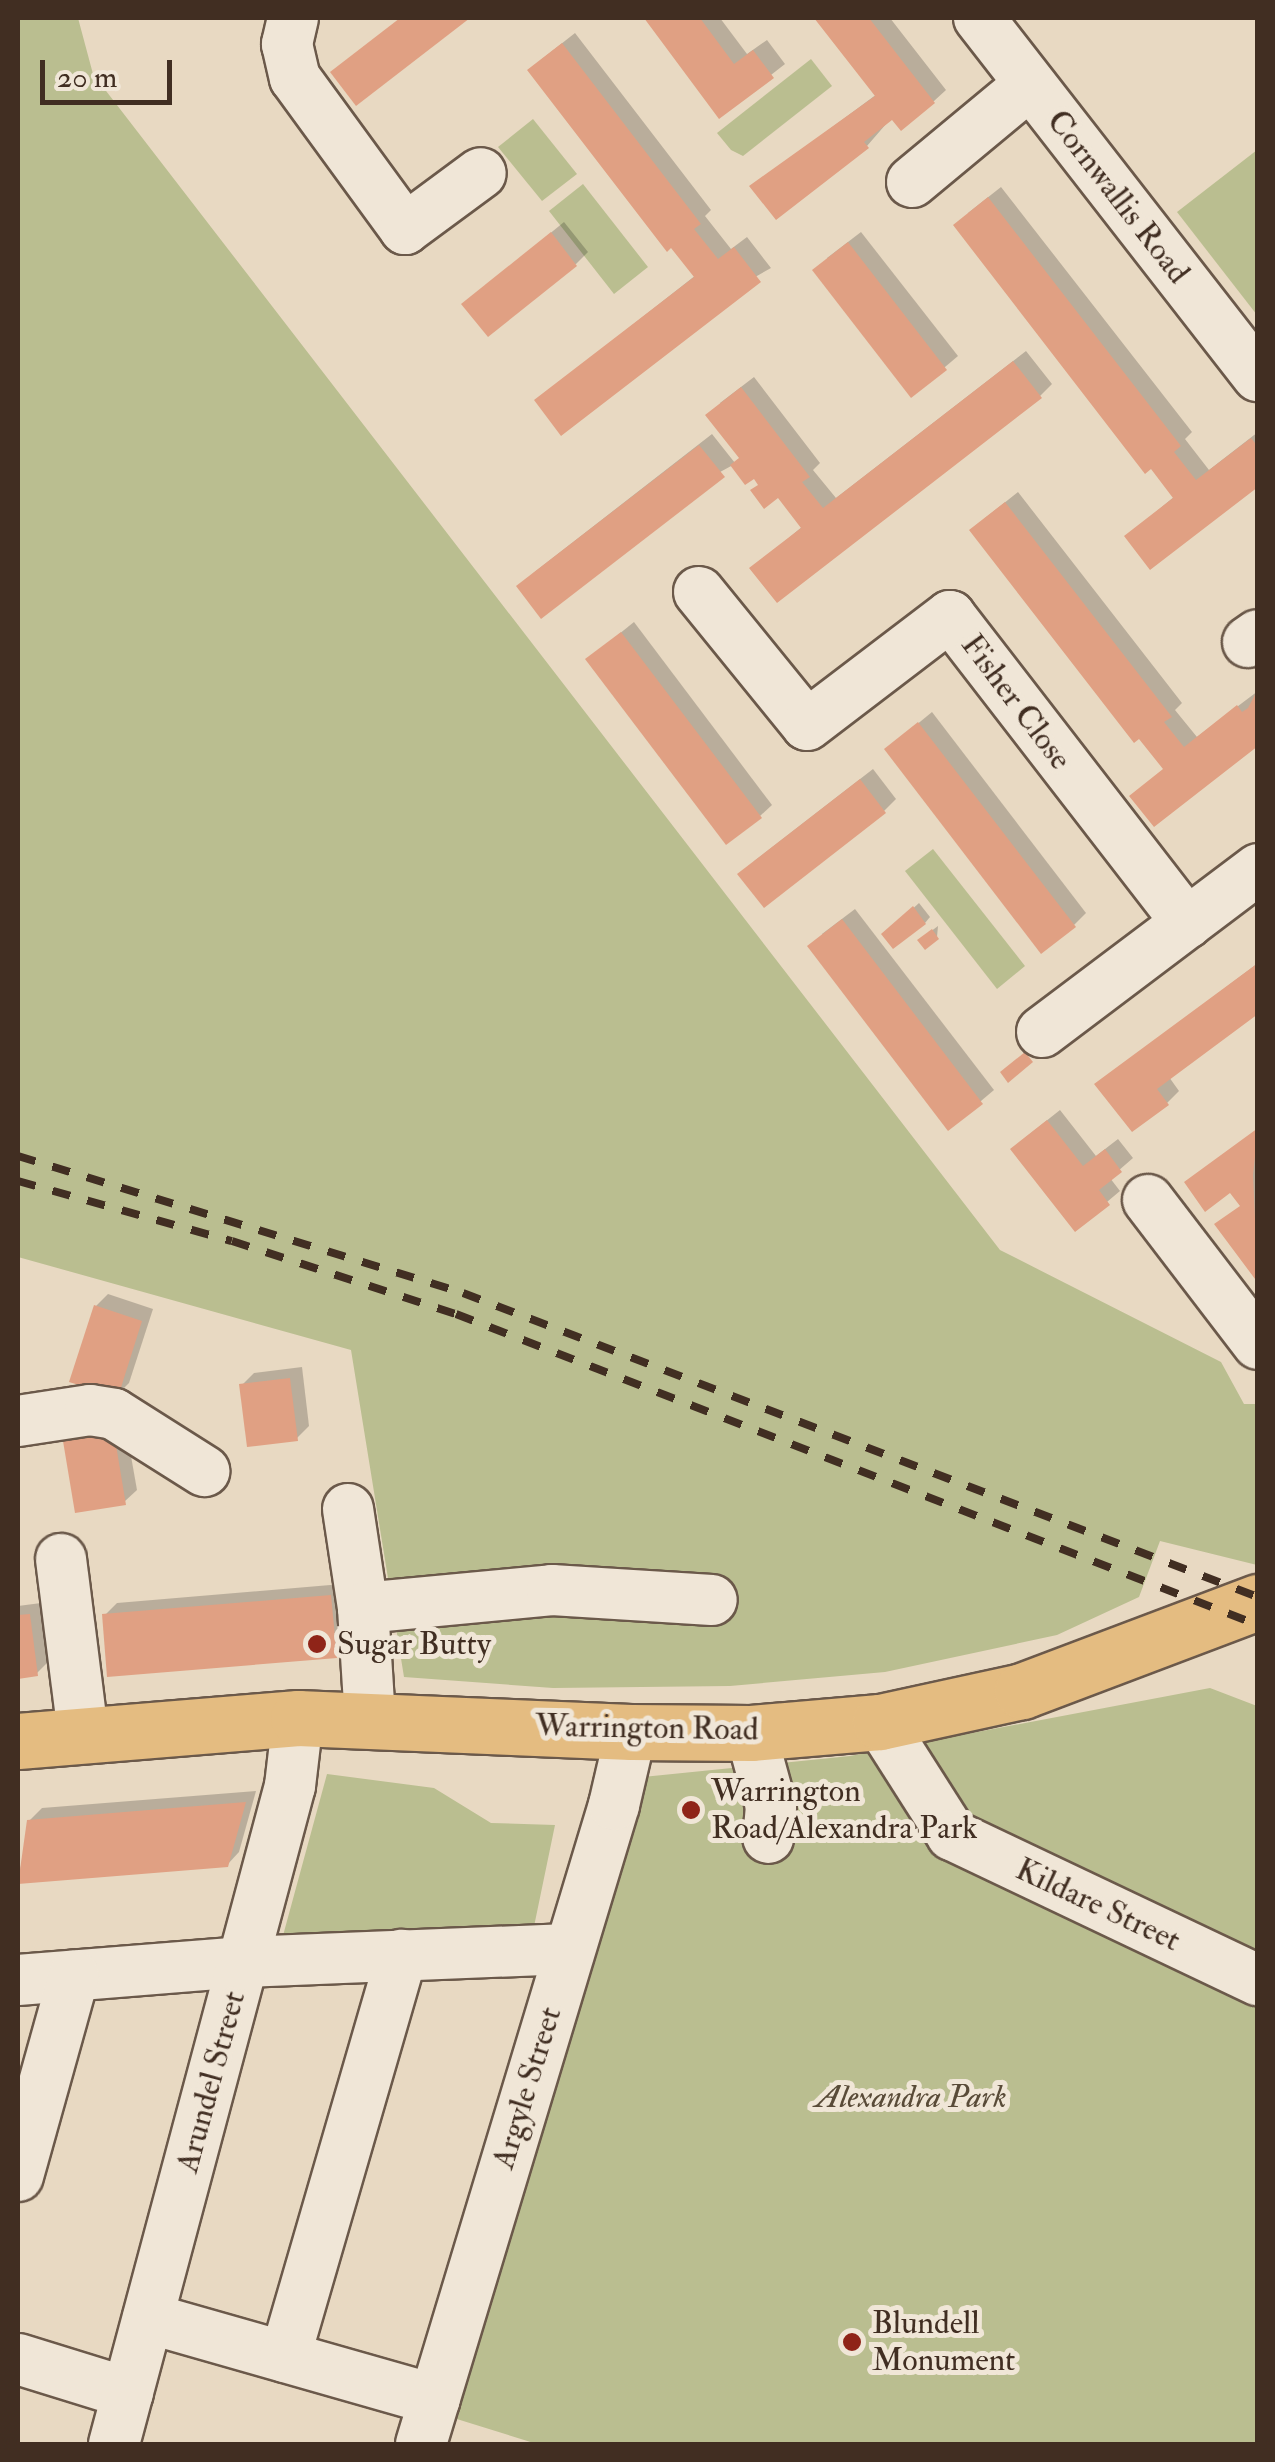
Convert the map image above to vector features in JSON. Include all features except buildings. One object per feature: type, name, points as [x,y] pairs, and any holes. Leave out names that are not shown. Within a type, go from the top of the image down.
[{"type":"main road","name":"Warrington Road","points":[[18,1740],[298,1718],[370,1718],[630,1732],[751,1732],[880,1722],[1022,1691],[1258,1602]]},
{"type":"street","points":[[294,18],[288,44],[296,78],[406,229],[481,173]]},
{"type":"street","name":"Cornwallis Road","points":[[979,18],[1258,376]]},
{"type":"street","points":[[912,182],[1030,84]]},
{"type":"street","name":"Fisher Close","points":[[699,592],[807,725],[950,616],[1187,923]]},
{"type":"street","points":[[1042,1032],[1258,870]]},
{"type":"street","points":[[1148,1200],[1258,1344]]},
{"type":"street","points":[[18,1421],[90,1410],[114,1414],[204,1471]]},
{"type":"street","points":[[348,1508],[363,1608],[370,1718]]},
{"type":"street","points":[[61,1559],[82,1734]]},
{"type":"street","points":[[363,1608],[552,1590],[712,1600]]},
{"type":"street","name":"Arundel Street","points":[[114,2444],[290,1786],[298,1718]]},
{"type":"street","name":"Kildare Street","points":[[880,1722],[952,1835],[1258,1980]]},
{"type":"street","name":"Argyle Street","points":[[428,2422],[630,1732]]},
{"type":"street","points":[[751,1732],[772,1806],[768,1838]]},
{"type":"street","points":[[18,1980],[244,1962],[569,1949]]},
{"type":"street","points":[[285,2358],[402,1955]]},
{"type":"street","points":[[18,2176],[74,1976]]},
{"type":"street","points":[[148,2318],[285,2358],[428,2422]]},
{"type":"street","points":[[18,2359],[128,2393]]},
{"type":"green space","points":[[18,18],[78,18],[93,74],[1000,1250],[1221,1362],[1244,1404],[1257,1404],[1257,1565],[1160,1541],[1139,1597],[1057,1635],[885,1672],[730,1686],[553,1688],[404,1677],[351,1350],[18,1257]]},
{"type":"green space","points":[[811,59],[832,86],[743,156],[731,150],[717,133]]},
{"type":"green space","points":[[533,119],[577,174],[542,201],[498,147]]},
{"type":"green space","points":[[1257,150],[1257,315],[1177,212]]},
{"type":"green space","points":[[583,184],[648,267],[614,294],[549,211]]},
{"type":"green space","points":[[933,849],[1025,966],[997,989],[905,871]]},
{"type":"green space","name":"Alexandra Park","points":[[1210,1688],[1257,1706],[1257,2444],[537,2444],[431,2411],[633,1778],[850,1756]]},
{"type":"green space","points":[[327,1774],[434,1788],[491,1823],[555,1825],[531,1941],[281,1943]]},
{"type":"railway","points":[[18,1156],[463,1293],[1258,1597]]},
{"type":"railway","points":[[18,1181],[232,1241],[456,1314],[1258,1625]]},
{"type":"place","name":"Sugar Butty","points":[[317,1644]]},
{"type":"place","name":"Warrington Road/Alexandra Park","points":[[691,1810]]},
{"type":"place","name":"Blundell Monument","points":[[852,2342]]}]
